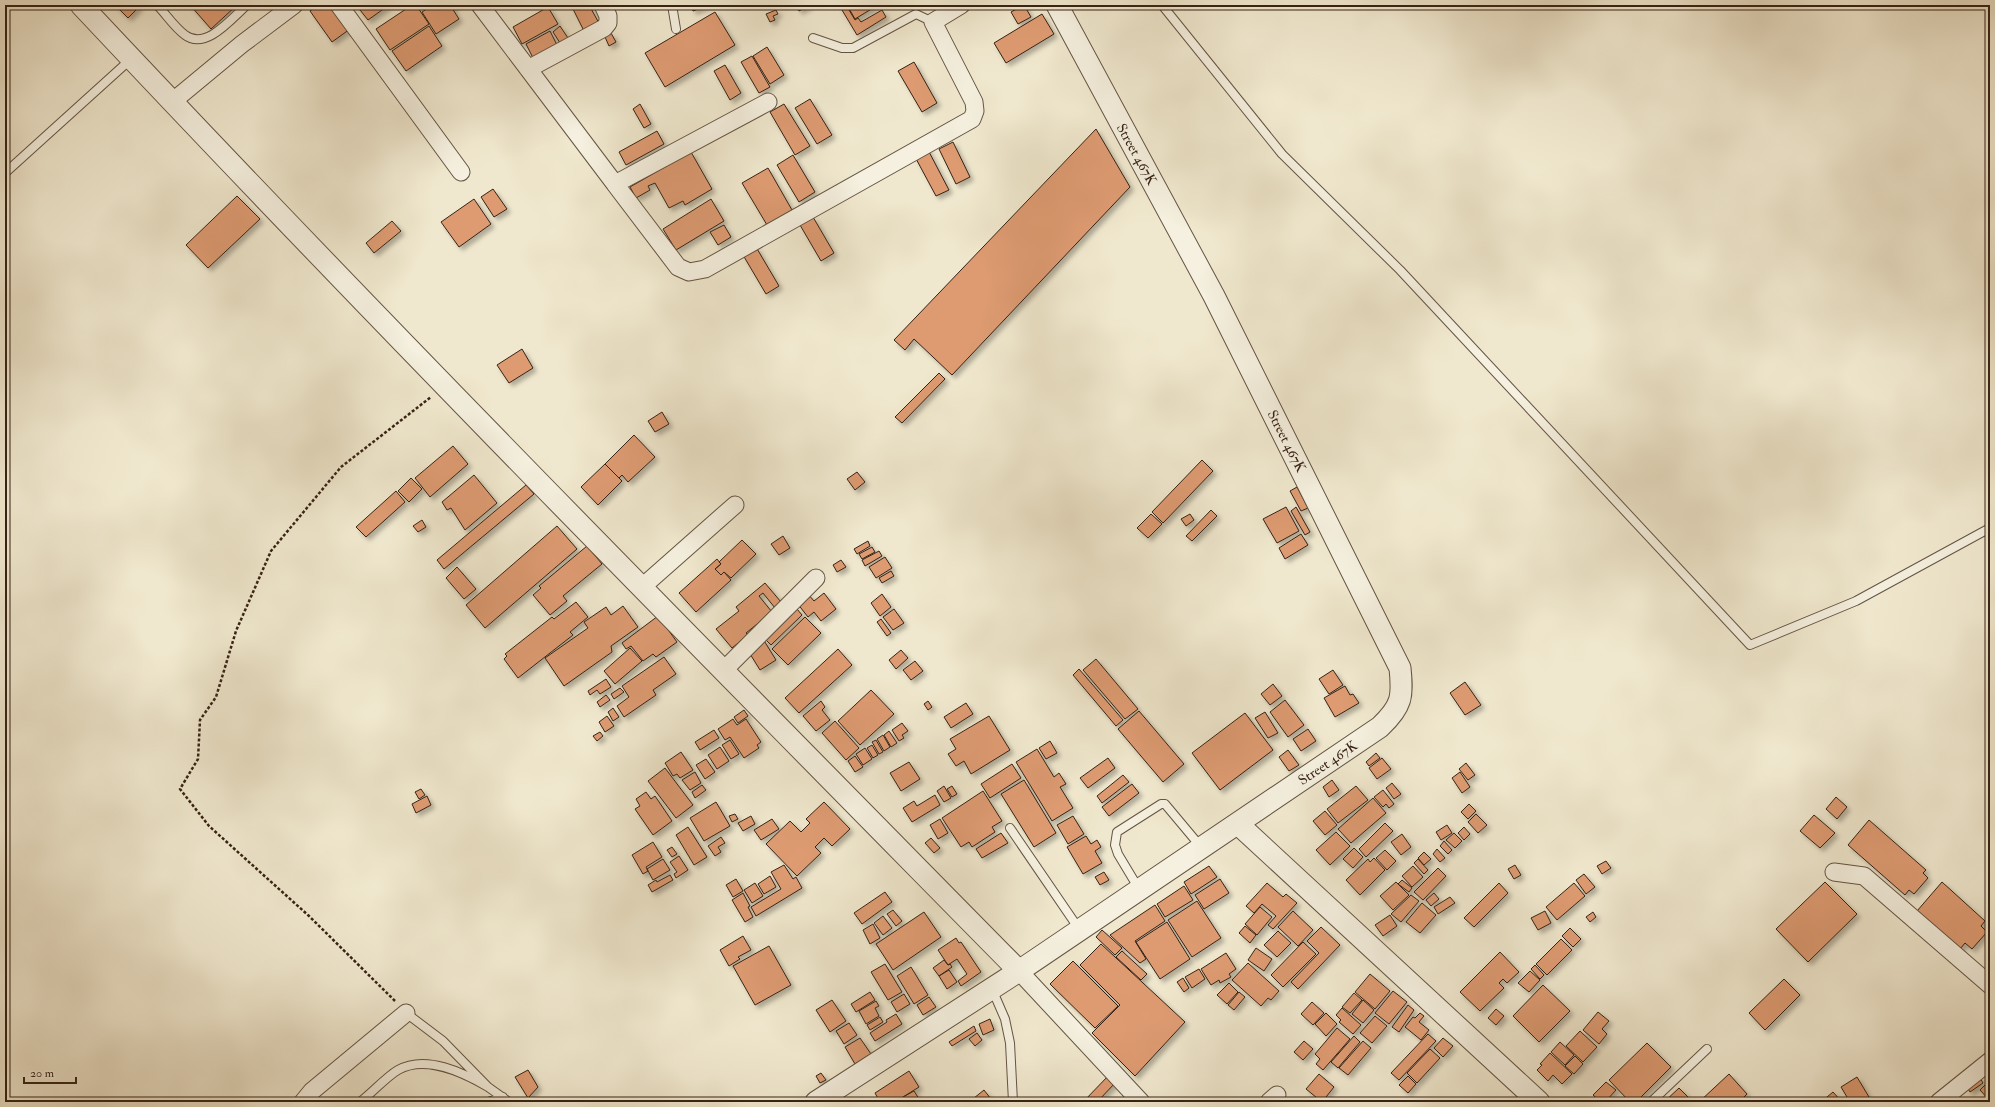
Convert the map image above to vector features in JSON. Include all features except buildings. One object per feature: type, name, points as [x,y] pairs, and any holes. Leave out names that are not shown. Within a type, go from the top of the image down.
[{"type":"street","points":[[81,5],[172,102],[641,588],[1020,971],[1141,1102]]},
{"type":"street","points":[[172,102],[242,44],[294,5]]},
{"type":"street","points":[[339,5],[461,172]]},
{"type":"street","points":[[480,5],[678,267],[689,272],[705,269],[972,119],[975,112],[974,102],[933,22],[961,5]]},
{"type":"street","points":[[528,68],[604,28],[608,23],[608,16],[603,5]]},
{"type":"street","name":"Street 467K","points":[[816,1102],[1020,971],[1380,727],[1393,715],[1402,694],[1400,668],[1214,296],[1057,5]]},
{"type":"street","points":[[615,184],[768,102]]},
{"type":"street","points":[[641,588],[735,505]]},
{"type":"street","points":[[723,671],[816,578]]},
{"type":"street","points":[[1238,824],[1539,1102]]},
{"type":"street","points":[[1834,872],[1864,876],[1990,985]]},
{"type":"street","points":[[303,1102],[312,1090],[406,1013]]},
{"type":"street","points":[[1939,1102],[1988,1065]]},
{"type":"lane","points":[[157,5],[185,35],[200,39],[213,36],[247,5]]},
{"type":"lane","points":[[672,5],[676,29]]},
{"type":"lane","points":[[1162,5],[1282,154],[1400,270],[1750,645],[1856,601],[1990,528]]},
{"type":"lane","points":[[813,38],[842,48],[853,48],[916,14],[933,22]]},
{"type":"lane","points":[[5,173],[132,58]]},
{"type":"lane","points":[[1139,890],[1118,854],[1115,845],[1117,832],[1161,804],[1165,804],[1202,848]]},
{"type":"lane","points":[[1010,828],[1080,930]]},
{"type":"lane","points":[[992,989],[1005,1019],[1010,1043],[1013,1102]]},
{"type":"lane","points":[[406,1013],[443,1041],[488,1087]]},
{"type":"lane","points":[[1651,1102],[1707,1049]]},
{"type":"lane","points":[[360,1102],[398,1070],[418,1064],[464,1073],[488,1087],[506,1100]]},
{"type":"lane","points":[[488,1102],[506,1100]]},
{"type":"path","points":[[406,1013],[309,916],[209,826],[180,789],[198,759],[200,720],[216,697],[236,631],[271,551],[341,467],[446,385]]}]
